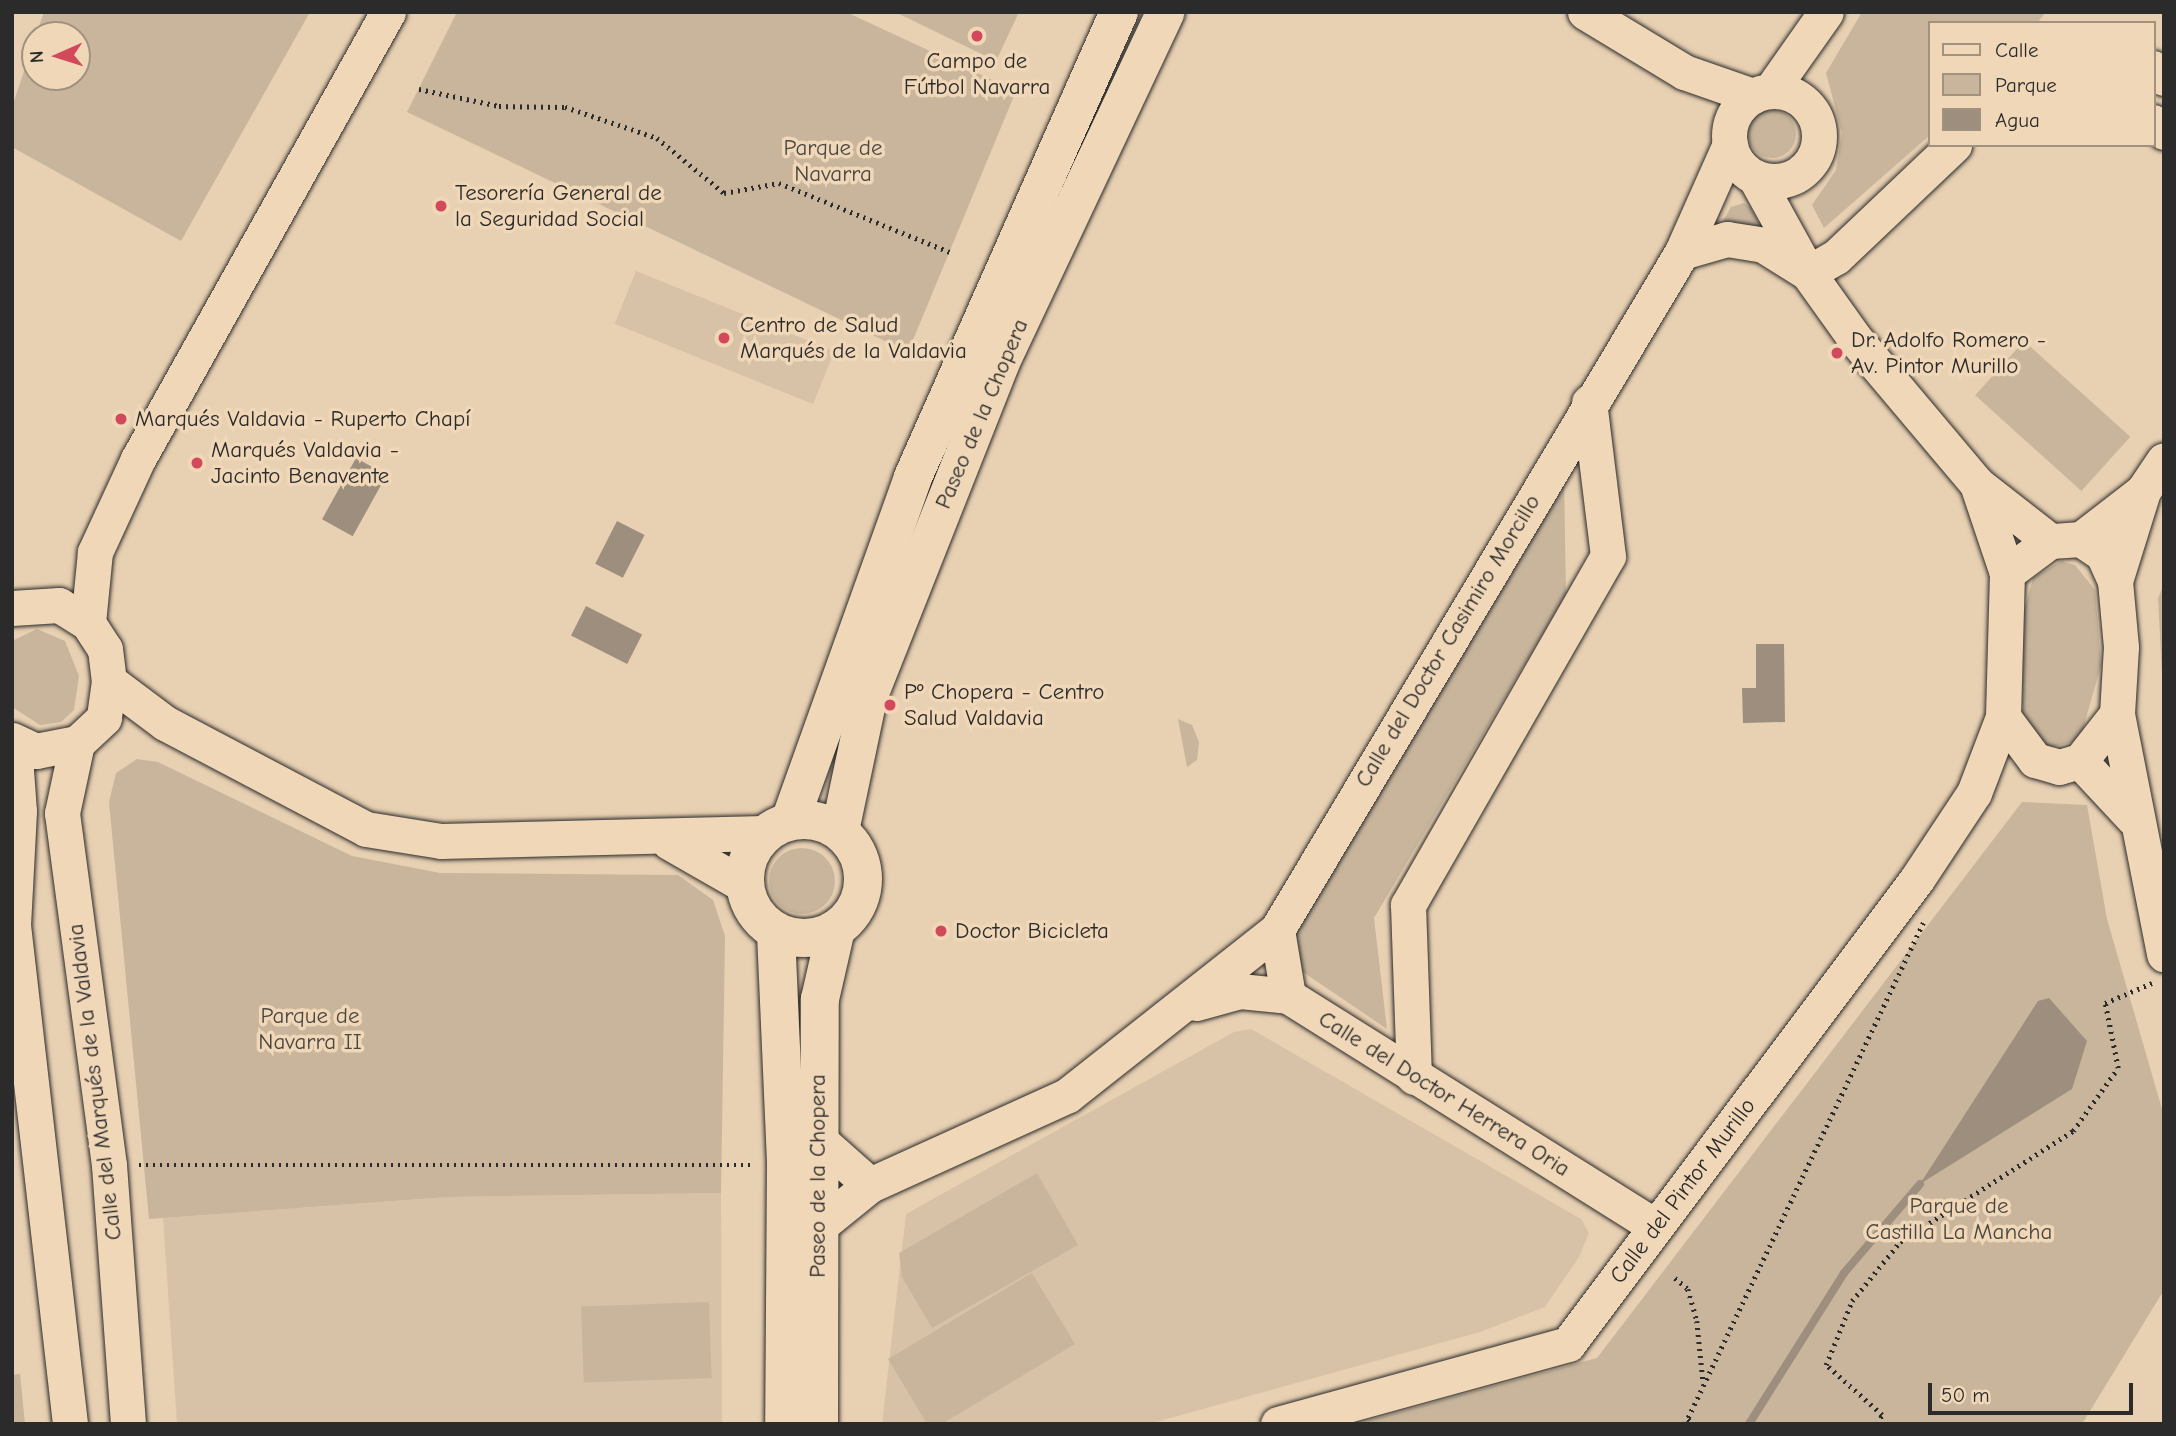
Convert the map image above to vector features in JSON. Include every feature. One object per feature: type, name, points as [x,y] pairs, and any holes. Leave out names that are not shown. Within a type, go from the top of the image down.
[{"type":"main road","name":"Paseo de la Chopera","points":[[777,827],[913,477],[1119,12]]},
{"type":"main road","name":"Paseo de la Chopera","points":[[840,831],[868,698],[1000,364],[1166,12]]},
{"type":"main road","points":[[816,820],[840,831],[858,854],[863,882],[856,909],[836,929],[817,937],[776,933],[754,913],[744,885],[748,857],[777,827],[816,820]]},
{"type":"main road","name":"Paseo de la Chopera","points":[[819,1424],[816,1137],[820,999],[836,929]]},
{"type":"main road","name":"Paseo de la Chopera","points":[[776,933],[786,1165],[784,1424]]},
{"type":"street","points":[[277,214],[295,148],[366,12]]},
{"type":"street","points":[[19,607],[59,605],[88,623],[95,551],[138,459],[277,214],[387,12]]},
{"type":"street","points":[[1584,12],[1684,72],[1762,93],[1795,95],[1813,111]]},
{"type":"street","points":[[1729,137],[1819,23]]},
{"type":"street","points":[[1808,273],[1797,222],[1799,175],[1820,139],[1813,111],[1819,23]]},
{"type":"street","points":[[1684,72],[1729,137],[1748,187],[1808,273],[1977,484],[2065,540],[2103,554],[2115,581],[2121,647],[2116,714],[2149,899],[2164,954]]},
{"type":"street","name":"Calle del Doctor Casimiro Morcillo","points":[[817,1228],[870,1185],[1068,1095],[1186,1006],[1277,930],[1588,402],[1682,252],[1729,137]]},
{"type":"street","points":[[1808,273],[1836,257],[1952,147]]},
{"type":"street","points":[[1748,187],[1799,175]]},
{"type":"street","name":"Calle del Doctor Casimiro Morcillo","points":[[1682,252],[1748,187]]},
{"type":"street","points":[[1682,252],[1727,239],[1763,245],[1808,273]]},
{"type":"street","points":[[1414,1077],[1408,905],[1608,556],[1588,402]]},
{"type":"street","points":[[2115,581],[2143,491],[2164,460]]},
{"type":"street","points":[[1977,484],[2007,573],[2003,717],[2016,743],[2035,760],[2059,767],[2080,761],[2116,714]]},
{"type":"street","points":[[2007,573],[2143,491]]},
{"type":"street","points":[[19,607],[95,551]]},
{"type":"street","name":"Calle del Marqués de la Valdavia","points":[[88,623],[105,649],[109,681],[104,718],[84,738],[62,813],[109,1165],[128,1424]]},
{"type":"street","points":[[109,681],[165,723],[366,828],[441,841],[663,839],[777,827]]},
{"type":"street","name":"Calle del Pintor Murillo","points":[[1278,1424],[1568,1344],[1917,879],[1974,793],[2003,717]]},
{"type":"street","points":[[69,1424],[22,1063],[13,925],[19,811],[13,741],[36,751],[84,738],[165,723]]},
{"type":"street","name":"Calle del Pintor Murillo","points":[[1974,793],[2035,760]]},
{"type":"street","points":[[2080,761],[2133,818]]},
{"type":"street","points":[[663,839],[744,885]]},
{"type":"street","points":[[1277,930],[1288,996]]},
{"type":"street","name":"Calle del Doctor Casimiro Morcillo","points":[[1186,1006],[1240,991],[1288,996]]},
{"type":"street","name":"Calle del Doctor Herrera Oria","points":[[1288,996],[1656,1227]]},
{"type":"street","points":[[816,1137],[870,1185]]},
{"type":"path","points":[[418,89],[499,106],[565,107],[657,138],[724,193],[779,183],[950,252]]},
{"type":"path","points":[[1693,1424],[1686,1422],[1703,1381],[1925,929],[1917,879]]},
{"type":"path","points":[[1877,1424],[1882,1415],[1826,1364],[1852,1301],[1900,1242],[2073,1131],[2118,1068],[2105,1003],[2164,978]]},
{"type":"path","points":[[109,1165],[786,1165]]},
{"type":"path","points":[[1675,1278],[1688,1289],[1697,1321],[1703,1381]]},
{"type":"shaded area","name":"Centro de Salud Marqués de la Valdavia","points":[[636,271],[834,351],[813,404],[615,324]]},
{"type":"shaded area","points":[[1251,1029],[1581,1219],[1589,1233],[1579,1257],[1545,1307],[1480,1332],[1149,1424],[882,1424],[906,1214],[1234,1032]]},
{"type":"shaded area","points":[[721,1193],[722,1424],[177,1424],[163,1218],[448,1197]]},
{"type":"green space","points":[[44,12],[310,12],[181,241],[12,147],[12,107],[21,80],[21,91],[91,91],[91,21],[41,21]]},
{"type":"green space","name":"Parque de Navarra","points":[[457,12],[846,12],[1016,91],[908,352],[407,112]]},
{"type":"green space","name":"Campo de Fútbol Navarra","points":[[895,12],[1019,12],[996,61]]},
{"type":"green space","points":[[1862,12],[2046,12],[2039,21],[1927,21],[1927,138],[1824,228],[1812,205],[1836,170],[1842,133],[1826,73]]},
{"type":"green space","points":[[1772,110],[1789,117],[1796,134],[1789,151],[1772,158],[1755,151],[1748,134],[1755,117]]},
{"type":"green space","points":[[1744,203],[1751,208],[1764,234],[1718,230],[1731,207]]},
{"type":"green space","points":[[2024,341],[2130,437],[2081,491],[1975,395]]},
{"type":"green space","points":[[1564,478],[1566,594],[1374,918],[1387,1029],[1275,953]]},
{"type":"green space","points":[[2061,561],[2075,565],[2095,590],[2101,665],[2080,740],[2048,748],[2033,738],[2023,719],[2022,619],[2033,578]]},
{"type":"green space","points":[[2164,585],[2164,712],[2158,598]]},
{"type":"green space","points":[[37,629],[65,641],[79,676],[74,710],[61,722],[40,725],[12,707],[12,641]]},
{"type":"green space","points":[[1178,719],[1192,725],[1199,742],[1197,760],[1187,767]]},
{"type":"green space","name":"Parque de Navarra II","points":[[137,759],[158,762],[352,856],[440,873],[678,875],[713,900],[725,936],[721,1193],[448,1197],[149,1219],[109,802],[116,773]]},
{"type":"green space","name":"Parque de Castilla La Mancha","points":[[2022,802],[2087,805],[2107,919],[2164,1116],[2164,1290],[2082,1424],[1355,1424],[1597,1358]]},
{"type":"green space","points":[[802,848],[825,858],[835,881],[825,904],[802,914],[779,904],[769,881],[779,858]]},
{"type":"green space","points":[[1037,1173],[1078,1245],[932,1328],[902,1277],[899,1253]]},
{"type":"green space","points":[[1032,1273],[1075,1344],[942,1424],[927,1424],[888,1359]]},
{"type":"green space","points":[[709,1302],[712,1378],[584,1382],[581,1306]]},
{"type":"green space","points":[[20,1374],[25,1424],[12,1424],[12,1375]]},
{"type":"water","points":[[356,458],[387,475],[353,536],[322,519]]},
{"type":"water","points":[[617,521],[645,535],[623,578],[595,564]]},
{"type":"water","points":[[586,606],[642,635],[627,664],[571,635]]},
{"type":"water","points":[[1756,644],[1784,644],[1785,722],[1743,723],[1742,688],[1756,688]]},
{"type":"water","points":[[2049,998],[2087,1041],[2072,1089],[1920,1184],[2038,1001]]},
{"type":"waterway","points":[[1749,1424],[1844,1273],[1920,1184]]},
{"type":"place","name":"Campo de Fútbol Navarra","points":[[977,36]]},
{"type":"place","name":"Tesorería General de la Seguridad Social","points":[[441,206]]},
{"type":"place","name":"Centro de Salud Marqués de la Valdavia","points":[[724,338]]},
{"type":"place","name":"Dr. Adolfo Romero - Av. Pintor Murillo","points":[[1837,353]]},
{"type":"place","name":"Marqués Valdavia - Ruperto Chapí","points":[[121,419]]},
{"type":"place","name":"Marqués Valdavia - Jacinto Benavente","points":[[197,463]]},
{"type":"place","name":"Pº Chopera - Centro Salud Valdavia","points":[[890,705]]},
{"type":"place","name":"Doctor Bicicleta","points":[[941,931]]}]
